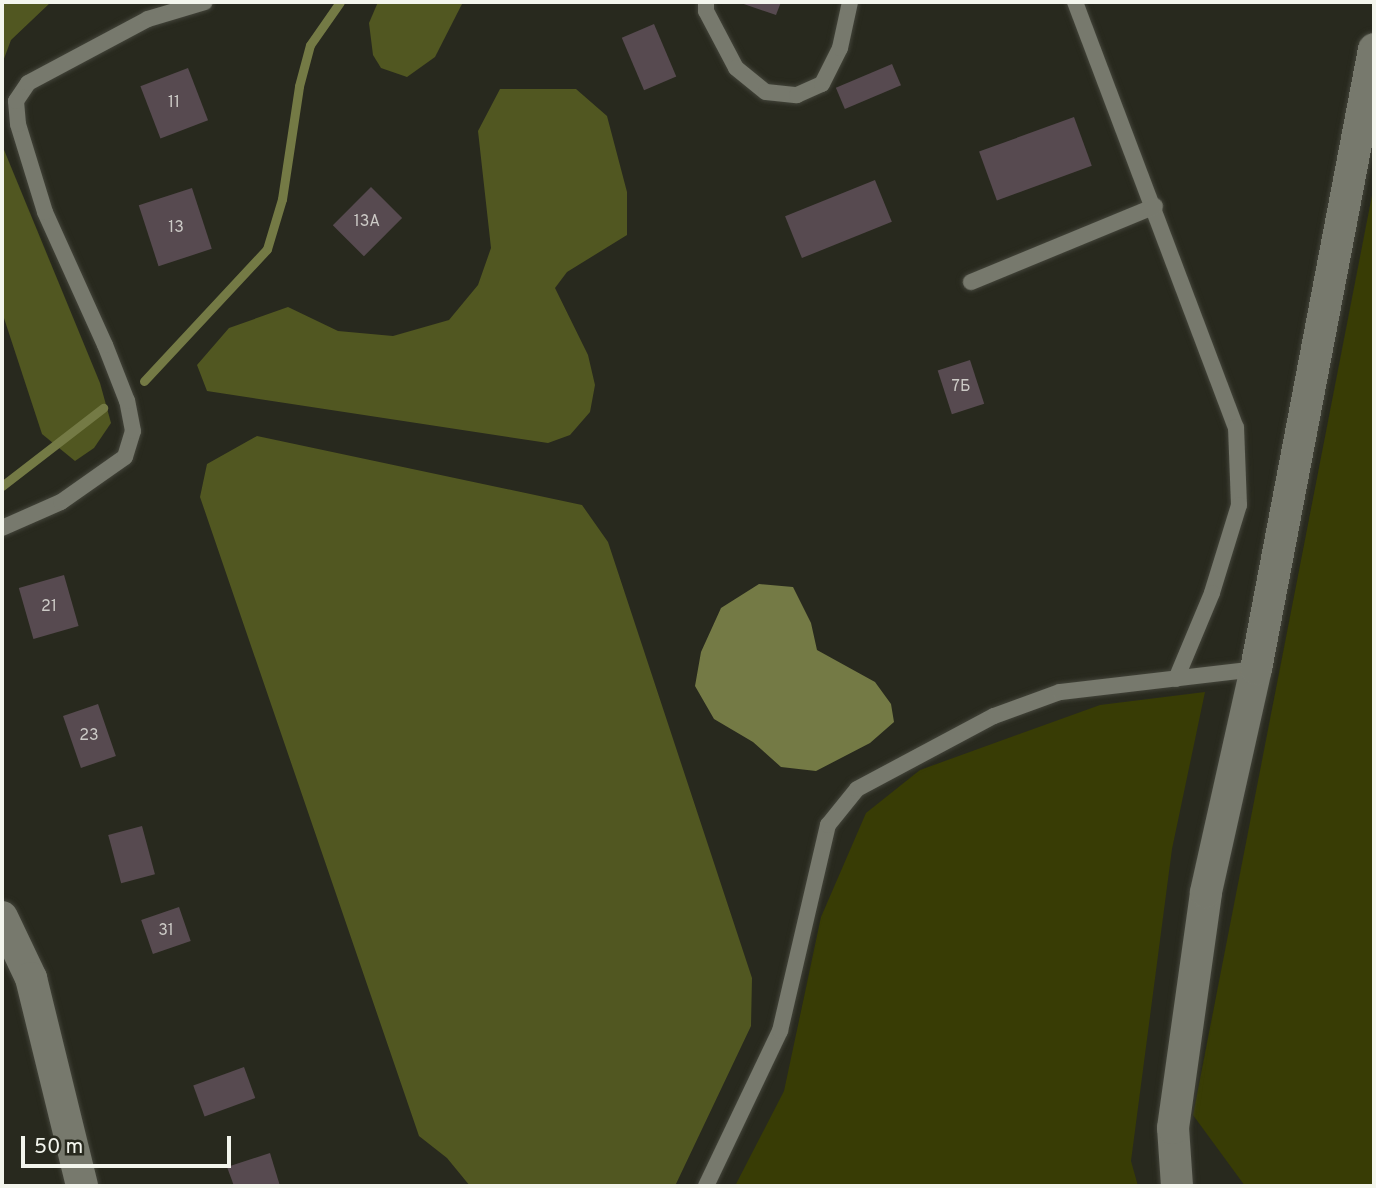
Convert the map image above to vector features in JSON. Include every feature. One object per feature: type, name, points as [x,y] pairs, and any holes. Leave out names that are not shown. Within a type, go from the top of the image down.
[{"type":"street","points":[[1177,1186],[1173,1128],[1206,892],[1256,669],[1374,49]]},
{"type":"street","points":[[2,916],[31,978],[82,1186]]},
{"type":"lane","points":[[2,528],[61,502],[125,457],[133,431],[110,356],[45,212],[18,124],[16,101],[28,83],[148,19],[205,2]]},
{"type":"lane","points":[[706,2],[706,11],[736,68],[765,92],[797,95],[822,84],[840,48],[850,2]]},
{"type":"lane","points":[[1074,2],[1154,206],[1236,428],[1239,505],[1212,593],[1176,679]]},
{"type":"lane","points":[[971,282],[1154,206]]},
{"type":"lane","points":[[706,1186],[780,1031],[828,825],[857,789],[994,716],[1060,692],[1256,669]]},
{"type":"shaded area","points":[[2,2],[51,2],[11,40],[2,64]]},
{"type":"shaded area","points":[[378,2],[463,2],[435,57],[407,77],[381,68],[373,55],[369,23]]},
{"type":"shaded area","points":[[500,89],[576,89],[607,116],[627,192],[627,235],[567,272],[555,288],[588,355],[595,385],[590,412],[570,435],[548,443],[207,391],[197,365],[229,328],[288,307],[338,331],[393,336],[449,320],[478,285],[491,248],[478,131]]},
{"type":"shaded area","points":[[2,145],[100,383],[111,423],[94,448],[75,461],[42,434],[2,312]]},
{"type":"shaded area","points":[[1374,185],[1374,1186],[1245,1186],[1193,1115]]},
{"type":"shaded area","points":[[257,436],[582,505],[608,542],[752,978],[751,1026],[675,1186],[470,1186],[447,1158],[419,1136],[200,497],[207,464]]},
{"type":"shaded area","points":[[759,584],[793,587],[811,623],[817,650],[875,682],[891,704],[894,722],[870,743],[816,771],[781,767],[753,742],[714,719],[695,686],[701,652],[721,608]]},
{"type":"shaded area","points":[[1205,692],[1172,849],[1131,1161],[1138,1186],[735,1186],[784,1091],[821,917],[866,813],[920,770],[1100,705]]},
{"type":"building","points":[[738,2],[781,2],[776,15]]},
{"type":"building","points":[[654,24],[676,76],[644,90],[622,38]]},
{"type":"building","points":[[892,64],[901,85],[845,109],[836,88]]},
{"type":"building","points":[[188,68],[208,120],[160,139],[140,86]]},
{"type":"building","points":[[1074,117],[1092,166],[997,200],[979,152]]},
{"type":"building","points":[[875,180],[892,222],[802,258],[785,216]]},
{"type":"building","points":[[371,187],[402,218],[364,256],[333,225]]},
{"type":"building","points":[[192,188],[212,249],[159,266],[139,205]]},
{"type":"building","points":[[970,360],[984,404],[952,414],[938,371]]},
{"type":"building","points":[[64,575],[79,626],[33,639],[19,588]]},
{"type":"building","points":[[98,704],[116,756],[81,768],[63,716]]},
{"type":"building","points":[[142,826],[155,874],[121,883],[108,835]]},
{"type":"building","points":[[179,907],[191,941],[153,954],[141,920]]},
{"type":"building","points":[[244,1067],[255,1098],[205,1116],[193,1085]]},
{"type":"building","points":[[270,1153],[280,1186],[234,1186],[227,1167]]},
{"type":"waterway","points":[[144,381],[267,249],[282,199],[299,86],[310,45],[340,2]]},
{"type":"waterway","points":[[2,486],[103,408]]}]
